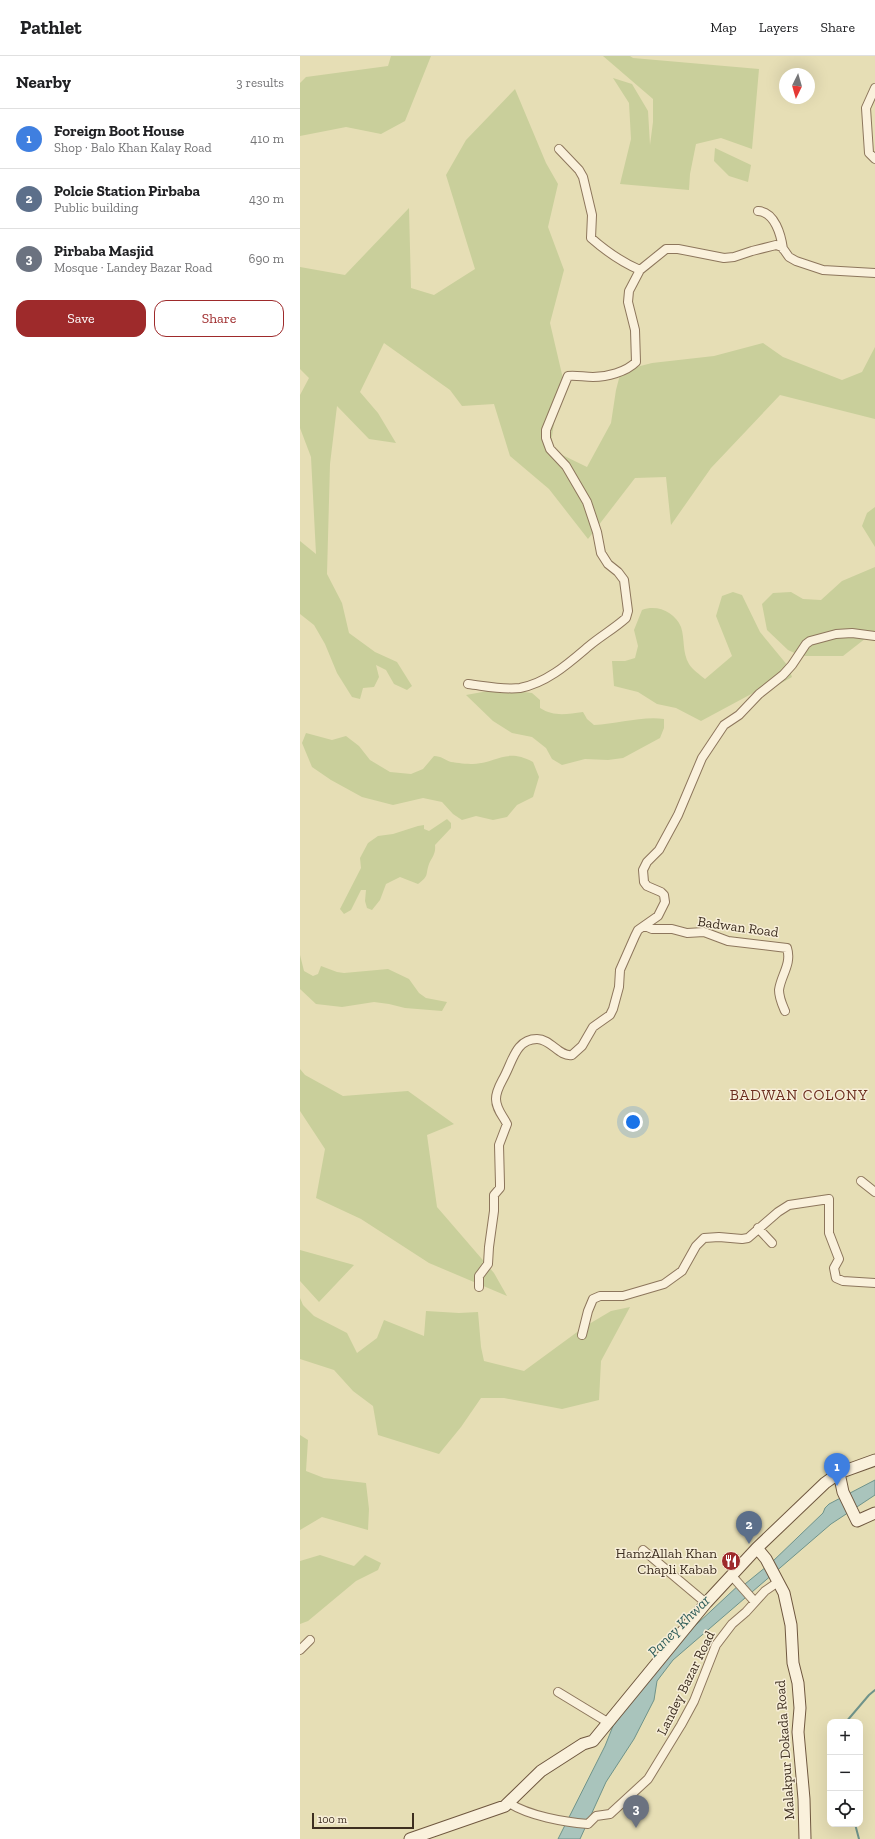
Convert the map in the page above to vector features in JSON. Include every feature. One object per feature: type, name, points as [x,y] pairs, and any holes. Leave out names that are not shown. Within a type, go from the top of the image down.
[{"type":"main road","points":[[410,1839],[505,1806],[541,1771],[583,1744],[593,1741],[706,1603],[757,1548],[824,1483],[839,1473],[875,1460]]},
{"type":"main road","points":[[839,1473],[843,1492],[857,1521],[875,1513]]},
{"type":"main road","name":"Malakpur Dokada Road","points":[[757,1548],[766,1559],[784,1593],[791,1625],[793,1663],[798,1683],[800,1708],[798,1732],[804,1799],[805,1839]]},
{"type":"street","points":[[875,88],[866,108],[869,153],[875,158]]},
{"type":"street","points":[[559,149],[579,170],[583,178],[592,215],[591,238],[617,259],[640,270]]},
{"type":"street","points":[[758,210],[766,212],[771,217],[782,240],[783,249]]},
{"type":"street","points":[[468,684],[497,688],[521,688],[551,676],[575,660],[590,646],[626,618],[628,611],[624,580],[618,572],[608,564],[601,552],[587,502],[566,466],[550,449],[546,434],[568,376],[593,377],[603,375],[631,368],[636,362],[635,330],[628,302],[630,291],[640,270],[659,253],[666,249],[678,249],[724,258],[734,257],[752,250],[776,245],[783,249],[796,262],[823,270],[875,273]]},
{"type":"street","points":[[479,1288],[479,1276],[488,1264],[488,1246],[494,1211],[494,1195],[500,1188],[499,1145],[507,1124],[497,1107],[497,1090],[516,1050],[530,1040],[538,1039],[548,1042],[564,1054],[572,1055],[582,1046],[593,1027],[610,1015],[616,1000],[620,970],[624,958],[638,930],[658,916],[665,902],[664,895],[661,892],[647,886],[644,882],[643,870],[647,862],[659,850],[678,815],[702,758],[724,725],[739,715],[759,694],[782,675],[792,665],[806,644],[810,641],[836,634],[852,633],[875,636]]},
{"type":"street","name":"Badwan Road","points":[[645,926],[652,929],[672,929],[687,933],[704,932],[728,941],[787,948],[789,960],[779,990],[780,1000],[785,1011]]},
{"type":"street","points":[[861,1181],[875,1192]]},
{"type":"street","points":[[582,1335],[588,1311],[593,1299],[600,1296],[623,1296],[664,1284],[682,1271],[696,1246],[704,1238],[748,1238],[758,1228],[789,1205],[829,1199],[829,1233],[839,1259],[834,1268],[836,1278],[843,1281],[875,1283]]},
{"type":"street","points":[[758,1228],[772,1243]]},
{"type":"street","points":[[643,1550],[706,1603]]},
{"type":"street","points":[[732,1576],[755,1602]]},
{"type":"street","name":"Landey Bazar Road","points":[[509,1803],[522,1810],[563,1821],[588,1824],[596,1816],[610,1814],[648,1779],[682,1725],[694,1701],[716,1646],[732,1624],[777,1579]]},
{"type":"street","points":[[300,1650],[310,1640]]},
{"type":"street","points":[[558,1692],[609,1723]]},
{"type":"shaded area","points":[[300,56],[875,56],[875,1839],[300,1839]]},
{"type":"green space","points":[[391,56],[431,56],[405,121],[381,134],[346,127],[300,136],[300,83],[306,77],[388,66]]},
{"type":"green space","points":[[603,56],[630,56],[633,58],[759,69],[752,149],[721,138],[696,144],[690,174],[689,190],[620,184],[631,139],[629,103],[613,78],[632,84],[648,111],[650,145],[653,122],[653,99]]},
{"type":"green space","points":[[515,89],[546,163],[558,184],[548,227],[564,270],[550,323],[564,383],[557,404],[550,449],[587,467],[611,423],[616,390],[621,371],[652,363],[714,356],[763,343],[783,357],[842,380],[862,372],[875,347],[875,419],[780,395],[711,468],[671,525],[666,477],[635,478],[588,539],[549,489],[510,456],[494,404],[462,406],[450,390],[384,343],[360,392],[378,413],[396,443],[369,439],[337,406],[330,464],[327,574],[342,603],[349,633],[375,652],[397,662],[412,686],[407,690],[394,684],[386,670],[376,665],[379,677],[374,687],[363,688],[360,699],[352,697],[337,673],[325,644],[314,625],[300,614],[300,541],[316,554],[311,457],[300,428],[300,395],[309,378],[300,369],[300,267],[345,275],[409,208],[411,288],[434,295],[475,269],[446,175],[466,140]]},
{"type":"green space","points":[[715,148],[751,165],[748,182],[729,176],[714,161]]},
{"type":"green space","points":[[875,507],[875,547],[862,526],[867,513]]},
{"type":"green space","points":[[875,567],[875,631],[843,656],[801,656],[788,650],[767,630],[762,604],[773,593],[791,592],[803,599],[821,600],[842,581]]},
{"type":"green space","points":[[733,592],[742,595],[760,632],[788,666],[792,677],[776,686],[755,692],[701,721],[676,708],[657,704],[638,692],[614,686],[612,661],[625,661],[635,658],[638,646],[634,630],[642,610],[648,608],[665,611],[674,617],[681,627],[684,650],[689,664],[705,679],[732,656],[716,616],[722,596]]},
{"type":"green space","points":[[499,689],[532,693],[540,700],[540,708],[550,713],[561,714],[583,712],[587,719],[594,725],[656,718],[664,719],[664,728],[660,738],[623,758],[608,760],[585,759],[562,765],[552,759],[546,748],[532,737],[512,733],[493,721],[466,695]]},
{"type":"green space","points":[[306,733],[332,740],[346,736],[359,746],[370,760],[390,772],[411,774],[423,769],[434,756],[441,757],[451,762],[473,764],[503,757],[516,756],[533,762],[539,777],[533,797],[517,805],[507,817],[493,820],[476,816],[462,820],[453,814],[442,802],[423,798],[393,805],[362,797],[331,780],[312,767],[302,743]]},
{"type":"green space","points":[[447,819],[451,823],[451,828],[435,845],[434,853],[426,875],[422,881],[418,884],[400,877],[386,884],[380,900],[372,910],[367,908],[365,901],[366,890],[361,890],[351,910],[344,914],[340,909],[361,868],[360,858],[368,843],[378,836],[393,834],[418,826],[424,825],[424,829],[429,831]]},
{"type":"green space","points":[[300,955],[304,971],[313,976],[318,974],[321,966],[344,973],[388,969],[409,979],[419,993],[426,998],[447,1002],[442,1011],[405,1008],[374,1002],[342,1007],[316,1004],[300,989]]},
{"type":"green space","points":[[300,1069],[305,1075],[343,1096],[408,1091],[454,1124],[427,1135],[437,1207],[494,1273],[507,1296],[429,1263],[361,1219],[316,1198],[325,1149],[300,1111]]},
{"type":"green space","points":[[300,1250],[354,1265],[319,1302],[300,1281]]},
{"type":"green space","points":[[300,1298],[303,1305],[314,1316],[347,1333],[357,1353],[377,1338],[384,1320],[424,1336],[426,1311],[459,1313],[478,1312],[481,1347],[484,1361],[524,1371],[584,1327],[611,1311],[630,1307],[601,1361],[599,1400],[562,1409],[504,1398],[481,1398],[461,1427],[439,1454],[378,1435],[373,1406],[353,1391],[334,1370],[300,1359]]},
{"type":"green space","points":[[300,1435],[308,1440],[306,1471],[324,1478],[366,1483],[369,1509],[368,1530],[322,1517],[300,1530]]},
{"type":"green space","points":[[320,1555],[354,1566],[365,1555],[381,1563],[378,1570],[356,1581],[308,1621],[300,1624],[300,1561]]},
{"type":"water","points":[[875,1480],[875,1495],[831,1524],[673,1660],[657,1681],[654,1700],[634,1739],[606,1782],[580,1839],[558,1839],[605,1746],[613,1726],[669,1650],[741,1583],[745,1584],[772,1562],[823,1513],[829,1504]]},
{"type":"waterway","points":[[849,1719],[875,1690]]},
{"type":"waterway","points":[[856,1827],[859,1839]]},
{"type":"place","name":"Foreign Boot House","points":[[837,1486]]},
{"type":"place","name":"Polcie Station Pirbaba","points":[[749,1544]]},
{"type":"place","name":"HamzAllah Khan Chapli Kabab","points":[[731,1561]]},
{"type":"place","name":"Pirbaba Masjid","points":[[636,1828]]},
{"type":"district","name":"BADWAN COLONY","points":[[799,1095]]},
{"type":"water label","name":"Paney Khwar","points":[[679,1626]]}]
